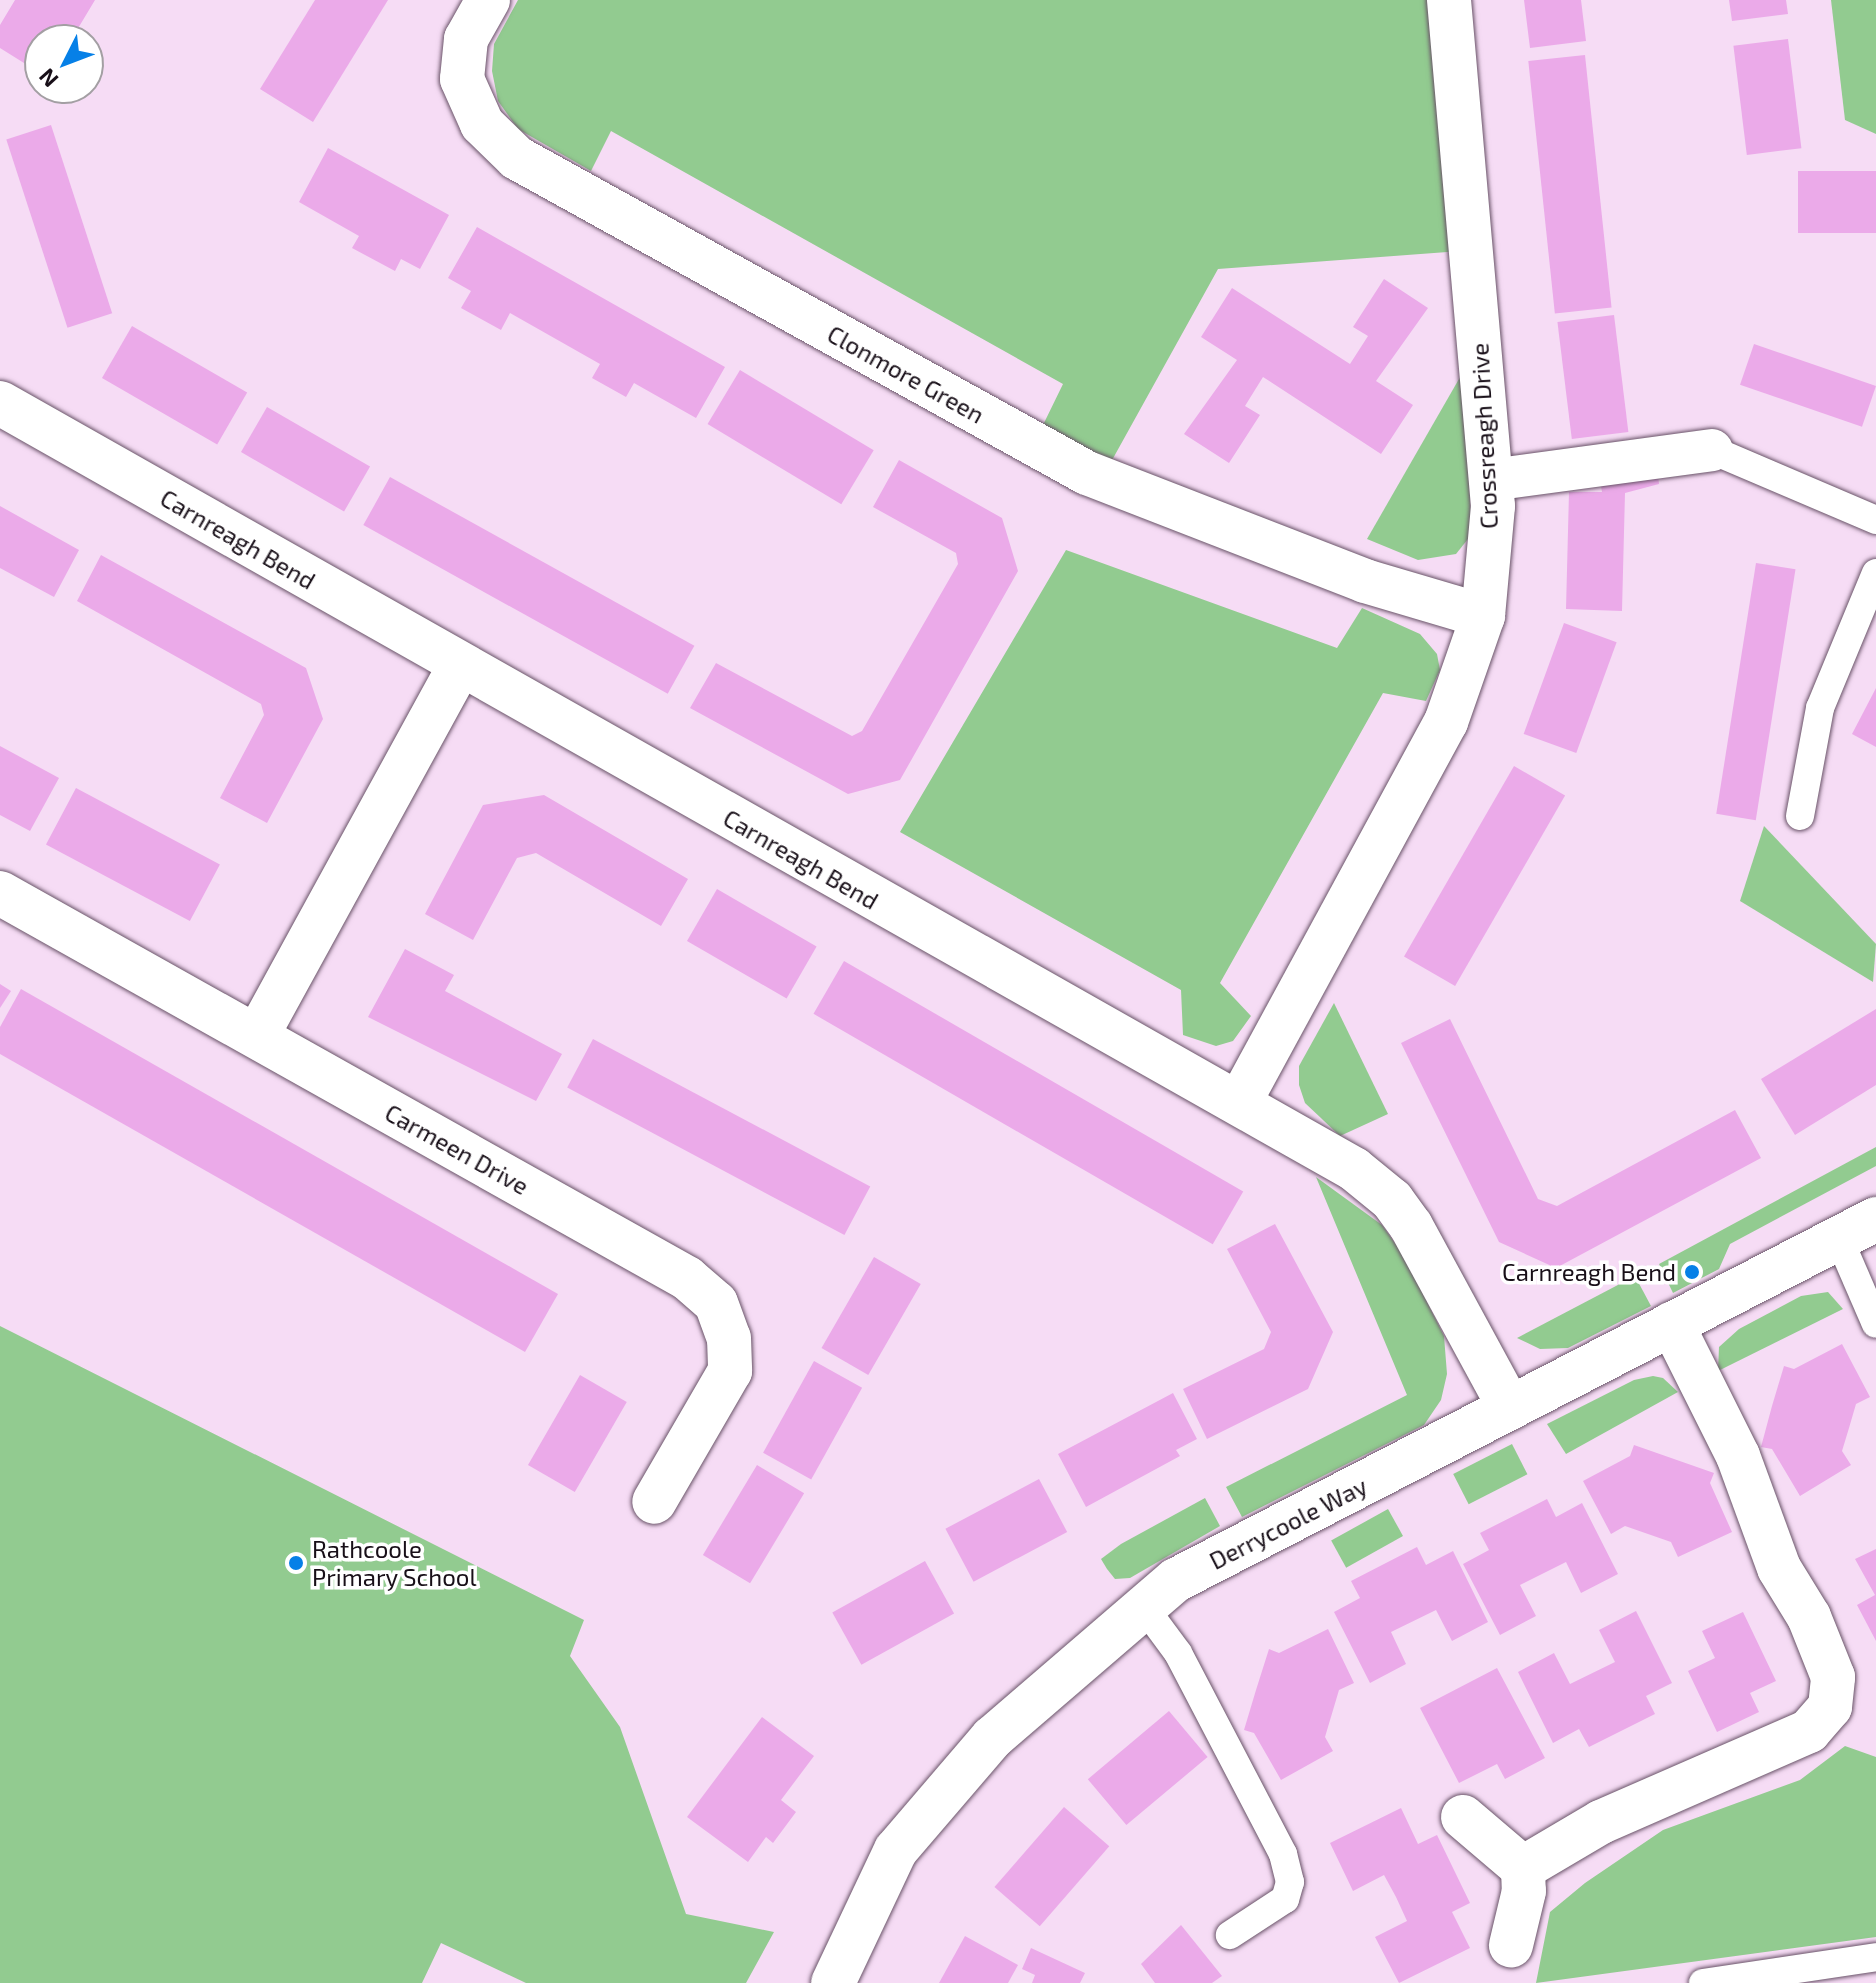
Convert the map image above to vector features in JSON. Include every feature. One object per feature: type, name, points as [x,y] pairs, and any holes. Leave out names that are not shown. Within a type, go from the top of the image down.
[{"type":"street","name":"Clonmore Green","points":[[488,0],[466,39],[462,79],[482,124],[517,158],[1087,473],[1365,581],[1483,616]]},
{"type":"street","name":"Crossreagh Drive","points":[[1239,1103],[1446,722],[1483,616],[1491,480],[1449,0]]},
{"type":"street","name":"Carnreagh Bend","points":[[0,403],[1329,1153],[1392,1200],[1510,1408]]},
{"type":"street","points":[[1491,480],[1712,450]]},
{"type":"street","points":[[257,1036],[460,665]]},
{"type":"street","name":"Carmeen Drive","points":[[0,893],[687,1278],[716,1303],[729,1338],[730,1371],[654,1502]]},
{"type":"street","name":"Derrycoole Way","points":[[833,1983],[896,1850],[992,1738],[1176,1580],[1672,1324],[1840,1241],[1876,1219]]},
{"type":"street","points":[[1523,1868],[1601,1822],[1809,1731],[1830,1707],[1833,1677],[1809,1617],[1779,1568],[1738,1456],[1672,1324]]},
{"type":"street","points":[[1463,1817],[1523,1868],[1524,1891],[1511,1945]]},
{"type":"lane","points":[[1712,450],[1876,520]]},
{"type":"lane","points":[[1800,816],[1820,708],[1876,573]]},
{"type":"lane","points":[[1840,1241],[1876,1324]]},
{"type":"lane","points":[[1144,1607],[1178,1653],[1283,1854],[1290,1882],[1285,1899],[1230,1935]]},
{"type":"lane","points":[[1703,1983],[1876,1957]]},
{"type":"green space","points":[[518,0],[1436,0],[1461,251],[1218,269],[1111,462],[1043,425],[1063,384],[611,131],[591,171],[518,129],[498,101],[492,71],[494,44]]},
{"type":"green space","points":[[1831,0],[1876,0],[1876,134],[1845,120]]},
{"type":"green space","points":[[1463,372],[1472,534],[1456,554],[1418,560],[1367,539]]},
{"type":"green space","points":[[1066,550],[1337,648],[1362,608],[1420,634],[1437,654],[1440,670],[1426,701],[1383,693],[1220,983],[1251,1016],[1233,1041],[1216,1046],[1183,1035],[1181,990],[900,832]]},
{"type":"green space","points":[[1764,826],[1876,944],[1873,982],[1740,901]]},
{"type":"green space","points":[[1334,1003],[1388,1114],[1340,1136],[1305,1103],[1299,1085],[1299,1066]]},
{"type":"green space","points":[[1876,1147],[1876,1166],[1730,1244],[1719,1269],[1673,1293],[1659,1264]]},
{"type":"green space","points":[[1316,1177],[1382,1225],[1404,1256],[1444,1336],[1447,1374],[1441,1400],[1424,1425],[1242,1517],[1226,1487],[1407,1395]]},
{"type":"green space","points":[[1635,1276],[1651,1306],[1568,1348],[1540,1349],[1517,1338]]},
{"type":"green space","points":[[1828,1292],[1843,1309],[1718,1371],[1719,1347],[1739,1329],[1801,1296]]},
{"type":"green space","name":"Rathcoole Primary School","points":[[0,1326],[584,1620],[570,1656],[620,1727],[686,1914],[774,1932],[746,1983],[526,1983],[441,1943],[422,1983],[0,1983]]},
{"type":"green space","points":[[1653,1376],[1663,1378],[1678,1392],[1566,1454],[1547,1424],[1634,1380]]},
{"type":"green space","points":[[1512,1444],[1527,1474],[1469,1504],[1453,1474]]},
{"type":"green space","points":[[1205,1498],[1220,1526],[1130,1578],[1115,1579],[1101,1559],[1121,1544]]},
{"type":"green space","points":[[1388,1509],[1403,1536],[1346,1568],[1331,1541]]},
{"type":"green space","points":[[1845,1746],[1876,1757],[1876,1937],[1536,1983],[1550,1912],[1585,1883],[1663,1830],[1800,1780]]},
{"type":"building","points":[[15,0],[95,0],[81,24],[24,24],[24,63],[0,48],[0,25]]},
{"type":"building","points":[[315,0],[388,0],[313,122],[260,89]]},
{"type":"building","points":[[1524,0],[1581,0],[1586,41],[1530,48]]},
{"type":"building","points":[[1729,0],[1786,0],[1788,14],[1732,21]]},
{"type":"building","points":[[1788,39],[1801,148],[1747,155],[1733,46]]},
{"type":"building","points":[[1585,55],[1612,308],[1555,314],[1528,61]]},
{"type":"building","points":[[51,125],[112,313],[67,328],[6,140]]},
{"type":"building","points":[[328,148],[449,215],[420,269],[401,259],[395,271],[352,248],[359,236],[299,202]]},
{"type":"building","points":[[1798,171],[1876,171],[1876,233],[1798,233]]},
{"type":"building","points":[[477,227],[725,367],[696,418],[634,383],[626,397],[592,378],[600,364],[510,313],[501,330],[461,308],[471,291],[448,278]]},
{"type":"building","points":[[1384,279],[1428,308],[1376,381],[1413,405],[1381,454],[1263,377],[1245,406],[1260,415],[1229,463],[1184,434],[1237,360],[1201,337],[1232,288],[1350,364],[1368,336],[1353,327]]},
{"type":"building","points":[[1614,315],[1628,432],[1572,439],[1557,322]]},
{"type":"building","points":[[132,326],[247,392],[217,444],[102,378]]},
{"type":"building","points":[[1754,344],[1876,386],[1862,427],[1740,385]]},
{"type":"building","points":[[740,370],[874,450],[841,504],[708,424]]},
{"type":"building","points":[[267,407],[370,466],[344,512],[241,452]]},
{"type":"building","points":[[899,460],[1002,518],[1018,571],[900,780],[848,794],[690,708],[716,663],[852,736],[862,731],[958,564],[956,553],[873,507]]},
{"type":"building","points":[[1657,466],[1659,484],[1625,493],[1622,611],[1566,609],[1569,492],[1602,492],[1599,475]]},
{"type":"building","points":[[390,477],[694,646],[668,694],[363,525]]},
{"type":"building","points":[[0,506],[79,550],[54,597],[0,568]]},
{"type":"building","points":[[101,555],[306,668],[323,719],[267,823],[220,798],[264,715],[261,704],[77,601]]},
{"type":"building","points":[[1756,563],[1796,569],[1756,820],[1716,814]]},
{"type":"building","points":[[1564,623],[1617,642],[1576,753],[1524,734]]},
{"type":"building","points":[[1876,688],[1876,747],[1852,734]]},
{"type":"building","points":[[0,746],[59,778],[30,831],[0,815]]},
{"type":"building","points":[[1514,766],[1565,795],[1455,986],[1404,957]]},
{"type":"building","points":[[76,788],[220,865],[190,921],[46,845]]},
{"type":"building","points":[[544,795],[688,879],[661,926],[536,853],[517,858],[473,940],[425,914],[483,805]]},
{"type":"building","points":[[717,889],[817,946],[787,998],[687,941]]},
{"type":"building","points":[[405,949],[454,975],[445,991],[562,1054],[536,1101],[368,1017]]},
{"type":"building","points":[[844,961],[1243,1192],[1213,1244],[814,1014]]},
{"type":"building","points":[[0,984],[11,991],[0,1008]]},
{"type":"building","points":[[21,989],[558,1294],[525,1352],[0,1054],[0,1027]]},
{"type":"building","points":[[1876,1009],[1876,1085],[1795,1135],[1761,1079]]},
{"type":"building","points":[[1450,1019],[1538,1199],[1557,1206],[1735,1110],[1761,1158],[1556,1268],[1499,1242],[1401,1043]]},
{"type":"building","points":[[593,1039],[870,1186],[844,1235],[567,1088]]},
{"type":"building","points":[[1275,1224],[1333,1332],[1308,1389],[1207,1439],[1183,1389],[1264,1349],[1271,1332],[1227,1249]]},
{"type":"building","points":[[874,1257],[921,1284],[868,1375],[822,1348]]},
{"type":"building","points":[[1842,1344],[1870,1397],[1856,1404],[1842,1451],[1851,1465],[1800,1496],[1772,1449],[1761,1447],[1772,1406],[1784,1366],[1794,1369]]},
{"type":"building","points":[[814,1361],[862,1388],[811,1479],[763,1453]]},
{"type":"building","points":[[580,1375],[627,1402],[575,1492],[528,1465]]},
{"type":"building","points":[[1173,1393],[1197,1439],[1176,1450],[1180,1456],[1086,1507],[1058,1454]]},
{"type":"building","points":[[1634,1445],[1714,1473],[1710,1483],[1732,1532],[1678,1557],[1671,1542],[1625,1526],[1611,1534],[1583,1481],[1630,1456]]},
{"type":"building","points":[[757,1465],[804,1493],[750,1583],[703,1555]]},
{"type":"building","points":[[1039,1479],[1067,1532],[974,1582],[945,1529]]},
{"type":"building","points":[[1547,1499],[1556,1517],[1582,1503],[1618,1574],[1581,1593],[1566,1562],[1520,1585],[1536,1616],[1500,1635],[1463,1564],[1489,1550],[1480,1533]]},
{"type":"building","points":[[1417,1547],[1426,1565],[1453,1551],[1488,1622],[1452,1641],[1436,1610],[1391,1632],[1406,1664],[1370,1683],[1334,1612],[1360,1598],[1351,1581]]},
{"type":"building","points":[[1876,1549],[1876,1641],[1857,1605],[1875,1595],[1855,1559]]},
{"type":"building","points":[[925,1561],[954,1613],[861,1665],[832,1612]]},
{"type":"building","points":[[1636,1611],[1672,1683],[1646,1696],[1655,1714],[1589,1747],[1579,1729],[1553,1743],[1518,1672],[1554,1653],[1570,1684],[1615,1662],[1599,1630]]},
{"type":"building","points":[[1743,1612],[1776,1681],[1750,1693],[1759,1712],[1717,1732],[1688,1671],[1715,1658],[1702,1631]]},
{"type":"building","points":[[1328,1629],[1354,1683],[1339,1690],[1325,1737],[1333,1751],[1281,1780],[1254,1733],[1244,1730],[1256,1690],[1269,1649],[1279,1653]]},
{"type":"building","points":[[1497,1668],[1545,1758],[1505,1779],[1497,1764],[1459,1783],[1420,1708]]},
{"type":"building","points":[[1169,1711],[1208,1757],[1126,1825],[1088,1779]]},
{"type":"building","points":[[762,1717],[814,1756],[781,1800],[796,1812],[773,1843],[766,1837],[748,1862],[687,1817]]},
{"type":"building","points":[[1064,1807],[1109,1846],[1040,1926],[994,1887]]},
{"type":"building","points":[[1401,1808],[1418,1844],[1437,1835],[1470,1903],[1452,1912],[1470,1948],[1399,1983],[1375,1937],[1407,1921],[1396,1897],[1384,1875],[1353,1891],[1330,1843]]},
{"type":"building","points":[[1181,1925],[1222,1976],[1212,1983],[1155,1983],[1141,1964]]},
{"type":"building","points":[[965,1936],[1018,1965],[1008,1983],[939,1983]]},
{"type":"building","points":[[1031,1948],[1085,1973],[1080,1983],[1032,1983],[1035,1975],[1022,1969]]},
{"type":"place","name":"Carnreagh Bend","points":[[1692,1272]]},
{"type":"place","name":"Rathcoole Primary School","points":[[296,1563]]}]
